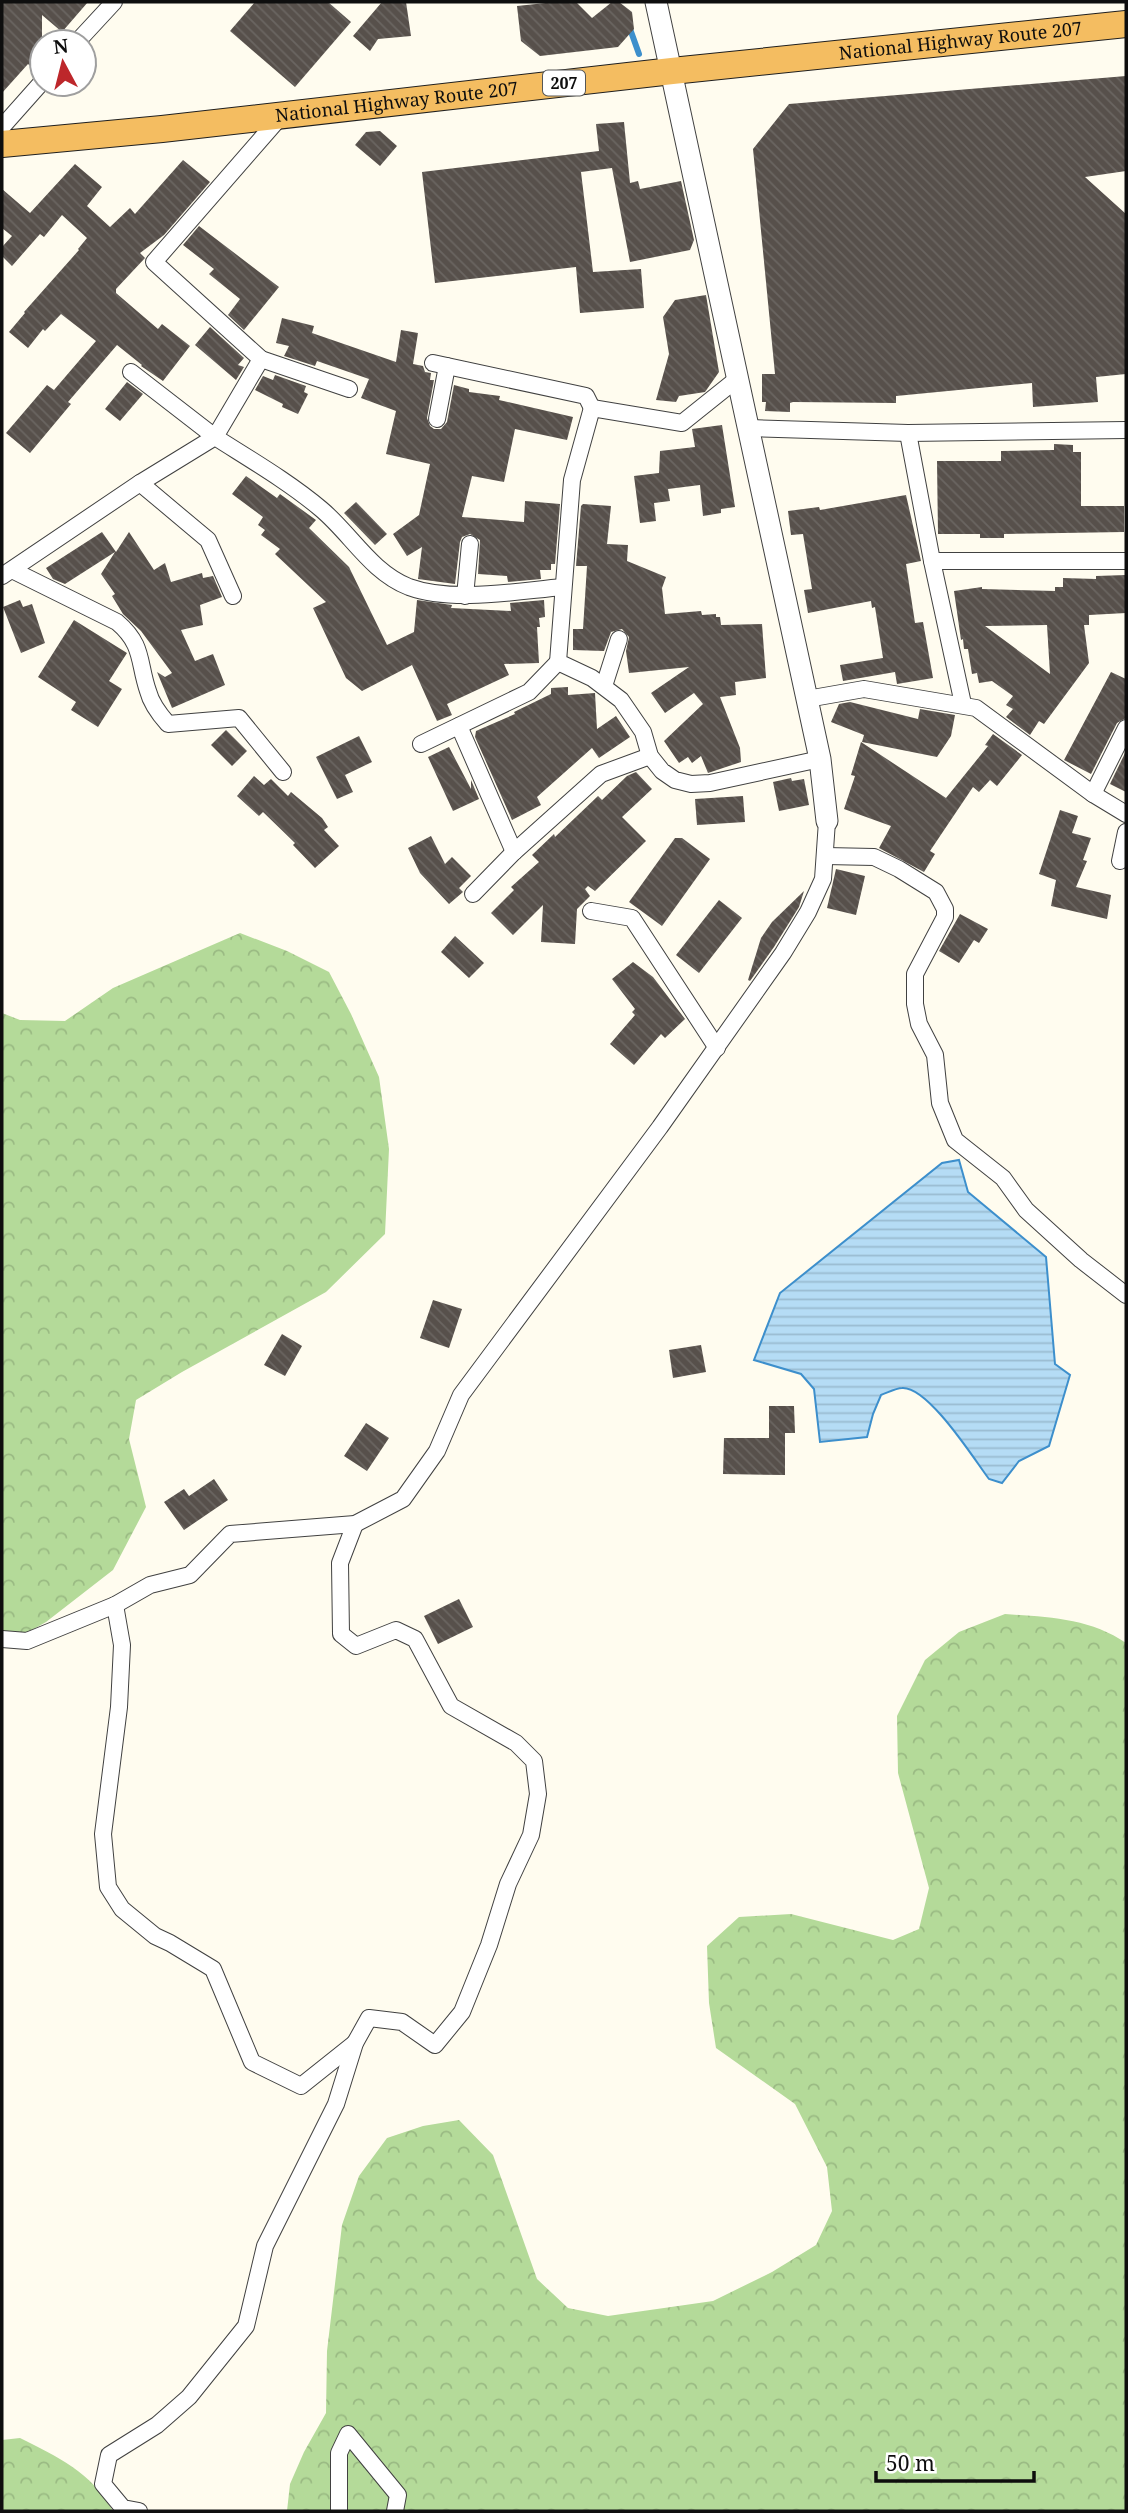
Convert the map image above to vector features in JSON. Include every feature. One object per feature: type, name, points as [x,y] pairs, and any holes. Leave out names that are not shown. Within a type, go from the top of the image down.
[{"type":"highway","name":"National Highway Route 207","points":[[2,144],[162,130],[672,71],[1126,24]]},
{"type":"street","points":[[91,28],[114,2]]},
{"type":"street","points":[[2,1639],[27,1641],[116,1605],[150,1584],[190,1575],[230,1534],[355,1524],[403,1499],[437,1451],[461,1395],[717,1048],[783,953],[808,912],[823,879],[827,821],[820,759],[656,2]]},
{"type":"street","points":[[2,127],[28,98]]},
{"type":"street","points":[[282,115],[154,262],[261,359],[349,389]]},
{"type":"street","points":[[4,575],[140,483],[215,438],[261,359]]},
{"type":"street","points":[[421,744],[529,692],[558,662],[572,480],[592,408],[586,396],[440,364],[437,419]]},
{"type":"street","points":[[131,372],[215,438],[299,491],[325,512],[380,570],[409,587],[465,596],[563,587]]},
{"type":"street","points":[[592,408],[682,423],[737,379]]},
{"type":"street","points":[[750,428],[908,433],[1126,430]]},
{"type":"street","points":[[908,433],[963,704]]},
{"type":"street","points":[[140,483],[208,540],[233,596]]},
{"type":"street","points":[[465,596],[470,544]]},
{"type":"street","points":[[932,561],[1126,561]]},
{"type":"street","points":[[4,575],[117,622],[129,632],[142,659],[148,692],[160,716],[168,724],[239,718],[283,772]]},
{"type":"street","points":[[604,686],[620,639]]},
{"type":"street","points":[[558,662],[604,686],[631,712],[643,732],[650,757],[662,771],[675,780],[691,784],[710,783],[820,759]]},
{"type":"street","points":[[807,699],[864,689],[963,704],[987,714],[1093,794],[1126,814]]},
{"type":"street","points":[[459,726],[514,852]]},
{"type":"street","points":[[1093,794],[1126,728]]},
{"type":"street","points":[[473,894],[514,852],[601,775],[650,757]]},
{"type":"street","points":[[1120,862],[1126,832]]},
{"type":"street","points":[[826,856],[874,857],[936,892],[945,909],[945,917],[922,956],[915,974],[915,1004],[919,1024],[935,1055],[940,1103],[955,1140],[1003,1178],[1026,1210],[1081,1260],[1126,1295]]},
{"type":"street","points":[[591,911],[632,918],[717,1048]]},
{"type":"street","points":[[139,2511],[124,2508],[103,2484],[109,2455],[157,2425],[189,2397],[246,2326],[265,2246],[337,2104],[355,2043],[369,2018],[402,2022],[435,2045],[462,2012],[489,1945],[508,1884],[531,1835],[538,1794],[534,1761],[516,1743],[451,1706],[415,1639],[396,1630],[356,1646],[341,1634],[340,1563],[355,1524]]},
{"type":"street","points":[[116,1605],[122,1645],[119,1707],[103,1834],[107,1887],[122,1909],[155,1937],[213,1969],[252,2062],[301,2086],[355,2043]]},
{"type":"street","points":[[339,2511],[339,2453],[348,2434],[398,2495],[395,2511]]},
{"type":"green space","points":[[240,933],[287,951],[329,972],[351,1014],[379,1077],[389,1149],[385,1234],[326,1292],[136,1400],[129,1439],[146,1507],[113,1570],[46,1622],[2,1647],[2,1013],[20,1020],[65,1021],[113,988]]},
{"type":"green space","points":[[1005,1614],[1068,1620],[1098,1628],[1126,1643],[1126,2511],[287,2511],[290,2484],[326,2413],[327,2351],[342,2225],[359,2176],[387,2138],[423,2126],[459,2120],[493,2155],[537,2279],[568,2308],[608,2316],[713,2301],[772,2272],[816,2245],[832,2211],[827,2167],[795,2104],[716,2048],[709,2003],[707,1946],[739,1917],[791,1914],[893,1940],[919,1929],[929,1888],[898,1773],[897,1716],[925,1660],[959,1632]]},
{"type":"green space","points":[[20,2438],[60,2459],[84,2476],[113,2511],[2,2511],[2,2440]]},
{"type":"water","points":[[959,1160],[968,1192],[1046,1257],[1055,1364],[1070,1375],[1049,1446],[1019,1461],[1002,1483],[989,1479],[937,1411],[913,1391],[902,1388],[881,1395],[867,1437],[820,1442],[814,1389],[801,1374],[754,1360],[780,1293],[942,1163]]},
{"type":"building","points":[[2,2],[88,2],[65,28],[57,28],[42,15],[42,28],[28,28],[28,64],[2,93]]},
{"type":"building","points":[[255,2],[328,2],[351,22],[295,87],[230,31]]},
{"type":"building","points":[[382,2],[406,2],[411,36],[378,39],[370,51],[353,36]]},
{"type":"building","points":[[576,2],[592,18],[612,2],[619,2],[632,12],[634,29],[618,47],[540,56],[521,41],[517,6]]},
{"type":"building","points":[[1126,76],[1126,171],[1085,177],[1126,214],[1126,374],[1096,377],[1098,402],[1033,407],[1032,383],[896,396],[896,403],[793,402],[790,403],[790,412],[765,411],[766,402],[762,402],[762,374],[775,374],[753,149],[789,104]]},
{"type":"building","points":[[624,122],[630,183],[638,181],[640,189],[681,181],[694,240],[690,250],[630,262],[612,168],[581,172],[593,272],[641,269],[644,308],[580,313],[576,267],[435,283],[422,172],[599,151],[596,124]]},
{"type":"building","points":[[380,131],[397,146],[380,166],[355,145],[366,132]]},
{"type":"building","points":[[183,160],[210,182],[164,235],[140,253],[145,258],[116,289],[116,293],[158,329],[162,324],[190,346],[163,381],[117,345],[68,402],[71,404],[30,453],[6,433],[47,385],[54,390],[96,341],[61,314],[45,331],[43,329],[28,348],[9,332],[87,238],[62,215],[44,237],[40,234],[12,266],[2,256],[2,247],[12,236],[2,228],[2,189],[30,213],[75,164],[102,187],[87,206],[110,227],[130,208],[135,214]]},
{"type":"building","points":[[199,226],[279,287],[244,330],[228,315],[240,299],[209,274],[214,269],[183,245]]},
{"type":"building","points":[[706,295],[719,372],[705,392],[679,396],[676,402],[656,400],[669,354],[663,317],[675,300]]},
{"type":"building","points":[[282,318],[314,326],[312,333],[396,362],[401,330],[418,333],[413,364],[423,366],[425,372],[431,373],[430,380],[434,380],[427,418],[434,429],[441,429],[447,422],[454,385],[469,389],[469,392],[500,396],[499,400],[573,417],[567,440],[515,429],[504,482],[472,476],[462,517],[524,522],[525,501],[560,504],[555,564],[551,564],[551,570],[540,570],[541,579],[508,582],[507,576],[478,574],[480,540],[470,534],[462,537],[460,542],[455,584],[418,579],[422,547],[407,556],[393,534],[419,515],[430,464],[386,454],[396,411],[361,398],[369,379],[317,361],[315,366],[284,356],[289,346],[276,343]]},
{"type":"building","points":[[210,327],[244,358],[238,365],[244,367],[236,380],[195,345]]},
{"type":"building","points":[[275,375],[306,386],[304,392],[308,394],[298,414],[255,390],[263,376],[273,380]]},
{"type":"building","points":[[127,382],[143,394],[120,421],[105,409]]},
{"type":"building","points":[[722,425],[735,507],[703,516],[700,485],[668,489],[670,501],[654,503],[656,521],[640,523],[634,476],[659,473],[660,451],[695,447],[692,429]]},
{"type":"building","points":[[1054,444],[1073,445],[1073,452],[1081,452],[1081,506],[1124,506],[1124,532],[1004,534],[1004,538],[980,538],[980,534],[938,534],[937,461],[1001,461],[1001,451],[1054,450]]},
{"type":"building","points":[[246,476],[277,498],[280,494],[316,520],[309,528],[349,567],[387,645],[414,632],[417,600],[452,605],[451,608],[511,611],[510,603],[544,600],[545,617],[539,618],[540,627],[537,627],[539,663],[504,664],[509,675],[447,704],[452,715],[437,721],[412,665],[362,691],[346,678],[313,608],[326,602],[275,554],[280,549],[261,535],[265,530],[258,525],[263,517],[232,494]]},
{"type":"building","points":[[906,495],[921,561],[906,564],[915,623],[923,622],[933,678],[897,684],[895,672],[843,681],[840,665],[883,658],[875,607],[872,608],[871,601],[808,613],[804,590],[812,589],[803,534],[791,535],[788,511],[819,507],[820,510]]},
{"type":"building","points":[[356,502],[387,534],[375,545],[344,513]]},
{"type":"building","points":[[583,504],[611,506],[607,544],[628,545],[627,561],[666,577],[662,588],[665,614],[701,611],[702,615],[716,614],[716,617],[720,617],[721,625],[762,624],[766,678],[735,682],[736,695],[720,697],[740,748],[741,762],[708,773],[701,756],[692,763],[688,757],[679,763],[664,741],[703,704],[694,693],[665,713],[651,693],[689,667],[629,673],[626,651],[629,637],[622,629],[611,632],[604,651],[573,650],[573,629],[583,629],[587,566],[576,566]]},
{"type":"building","points":[[102,532],[116,552],[129,532],[154,570],[165,563],[171,582],[202,573],[203,578],[213,576],[222,597],[200,605],[203,625],[181,630],[195,661],[213,654],[225,685],[172,708],[157,672],[165,677],[172,673],[141,631],[123,614],[112,596],[115,594],[101,574],[115,552],[65,584],[53,579],[46,568]]},
{"type":"building","points":[[1126,575],[1126,613],[1089,615],[1089,625],[1084,625],[1089,663],[1044,724],[1039,721],[1030,735],[1006,717],[1013,709],[1006,705],[1013,696],[992,681],[979,683],[977,673],[972,674],[968,649],[964,649],[963,639],[961,640],[954,591],[982,587],[1055,591],[1055,587],[1063,587],[1063,578],[1096,579],[1096,576]],"holes":[[[1047,625],[1050,674],[985,626]]]},
{"type":"building","points":[[20,600],[23,607],[32,604],[45,643],[21,653],[3,607]]},
{"type":"building","points":[[74,620],[127,653],[109,681],[122,689],[98,727],[71,710],[76,702],[38,677]]},
{"type":"building","points":[[1111,672],[1126,679],[1126,718],[1117,723],[1091,774],[1064,760]]},
{"type":"building","points":[[568,687],[568,695],[595,693],[597,729],[616,716],[630,737],[599,758],[592,748],[537,797],[541,805],[512,820],[475,737],[476,731],[551,694],[551,688]]},
{"type":"building","points":[[850,702],[918,719],[920,709],[955,715],[951,736],[937,757],[862,742],[864,735],[831,722],[839,704]]},
{"type":"building","points":[[226,730],[247,751],[232,766],[211,745]]},
{"type":"building","points":[[993,734],[1022,755],[997,786],[990,780],[979,792],[973,787],[930,851],[935,854],[924,872],[879,848],[891,826],[844,809],[855,776],[851,775],[861,742],[946,798],[988,746],[985,745]]},
{"type":"building","points":[[359,736],[372,762],[345,775],[353,792],[337,799],[316,757]]},
{"type":"building","points":[[449,747],[471,789],[471,780],[479,799],[453,811],[428,757]]},
{"type":"building","points":[[1126,751],[1126,792],[1110,784]]},
{"type":"building","points":[[636,772],[652,789],[622,817],[646,841],[595,891],[588,886],[585,889],[590,896],[577,909],[575,944],[541,942],[543,905],[513,935],[491,913],[514,890],[511,887],[539,862],[532,855],[598,796],[602,800],[627,776]]},
{"type":"building","points":[[254,776],[264,785],[271,779],[288,796],[291,792],[322,818],[328,827],[324,830],[339,846],[315,868],[293,845],[295,843],[263,812],[259,816],[237,796]]},
{"type":"building","points":[[791,778],[792,781],[804,779],[809,805],[779,811],[773,782]]},
{"type":"building","points":[[743,796],[745,822],[697,825],[695,799]]},
{"type":"building","points":[[1060,810],[1078,816],[1072,833],[1091,838],[1083,860],[1087,861],[1076,887],[1111,895],[1107,919],[1051,906],[1056,880],[1039,874]]},
{"type":"building","points":[[431,836],[445,864],[452,857],[471,876],[459,888],[463,892],[449,904],[420,873],[408,848]]},
{"type":"building","points":[[675,838],[682,838],[710,859],[662,926],[629,902]]},
{"type":"building","points":[[836,869],[865,876],[856,915],[827,908]]},
{"type":"building","points":[[804,891],[799,907],[774,947],[750,981],[748,980],[761,938],[772,922]]},
{"type":"building","points":[[719,900],[742,918],[699,973],[676,955]]},
{"type":"building","points":[[960,914],[988,929],[979,943],[974,940],[959,963],[939,951]]},
{"type":"building","points":[[455,936],[484,963],[469,978],[441,952]]},
{"type":"building","points":[[633,962],[653,977],[685,1019],[665,1038],[661,1034],[634,1065],[610,1044],[635,1015],[632,1012],[635,1009],[612,979]]},
{"type":"building","points":[[433,1300],[462,1309],[449,1348],[420,1338]]},
{"type":"building","points":[[282,1334],[302,1346],[285,1376],[264,1365]]},
{"type":"building","points":[[701,1345],[706,1372],[673,1378],[669,1350]]},
{"type":"building","points":[[769,1406],[794,1406],[795,1433],[785,1433],[785,1475],[723,1474],[724,1438],[769,1438]]},
{"type":"building","points":[[366,1423],[389,1438],[367,1471],[344,1456]]},
{"type":"building","points":[[214,1479],[228,1500],[184,1530],[164,1502],[184,1489],[189,1496]]},
{"type":"building","points":[[459,1599],[473,1627],[438,1644],[424,1616]]},
{"type":"waterway","points":[[629,26],[639,54]]}]
